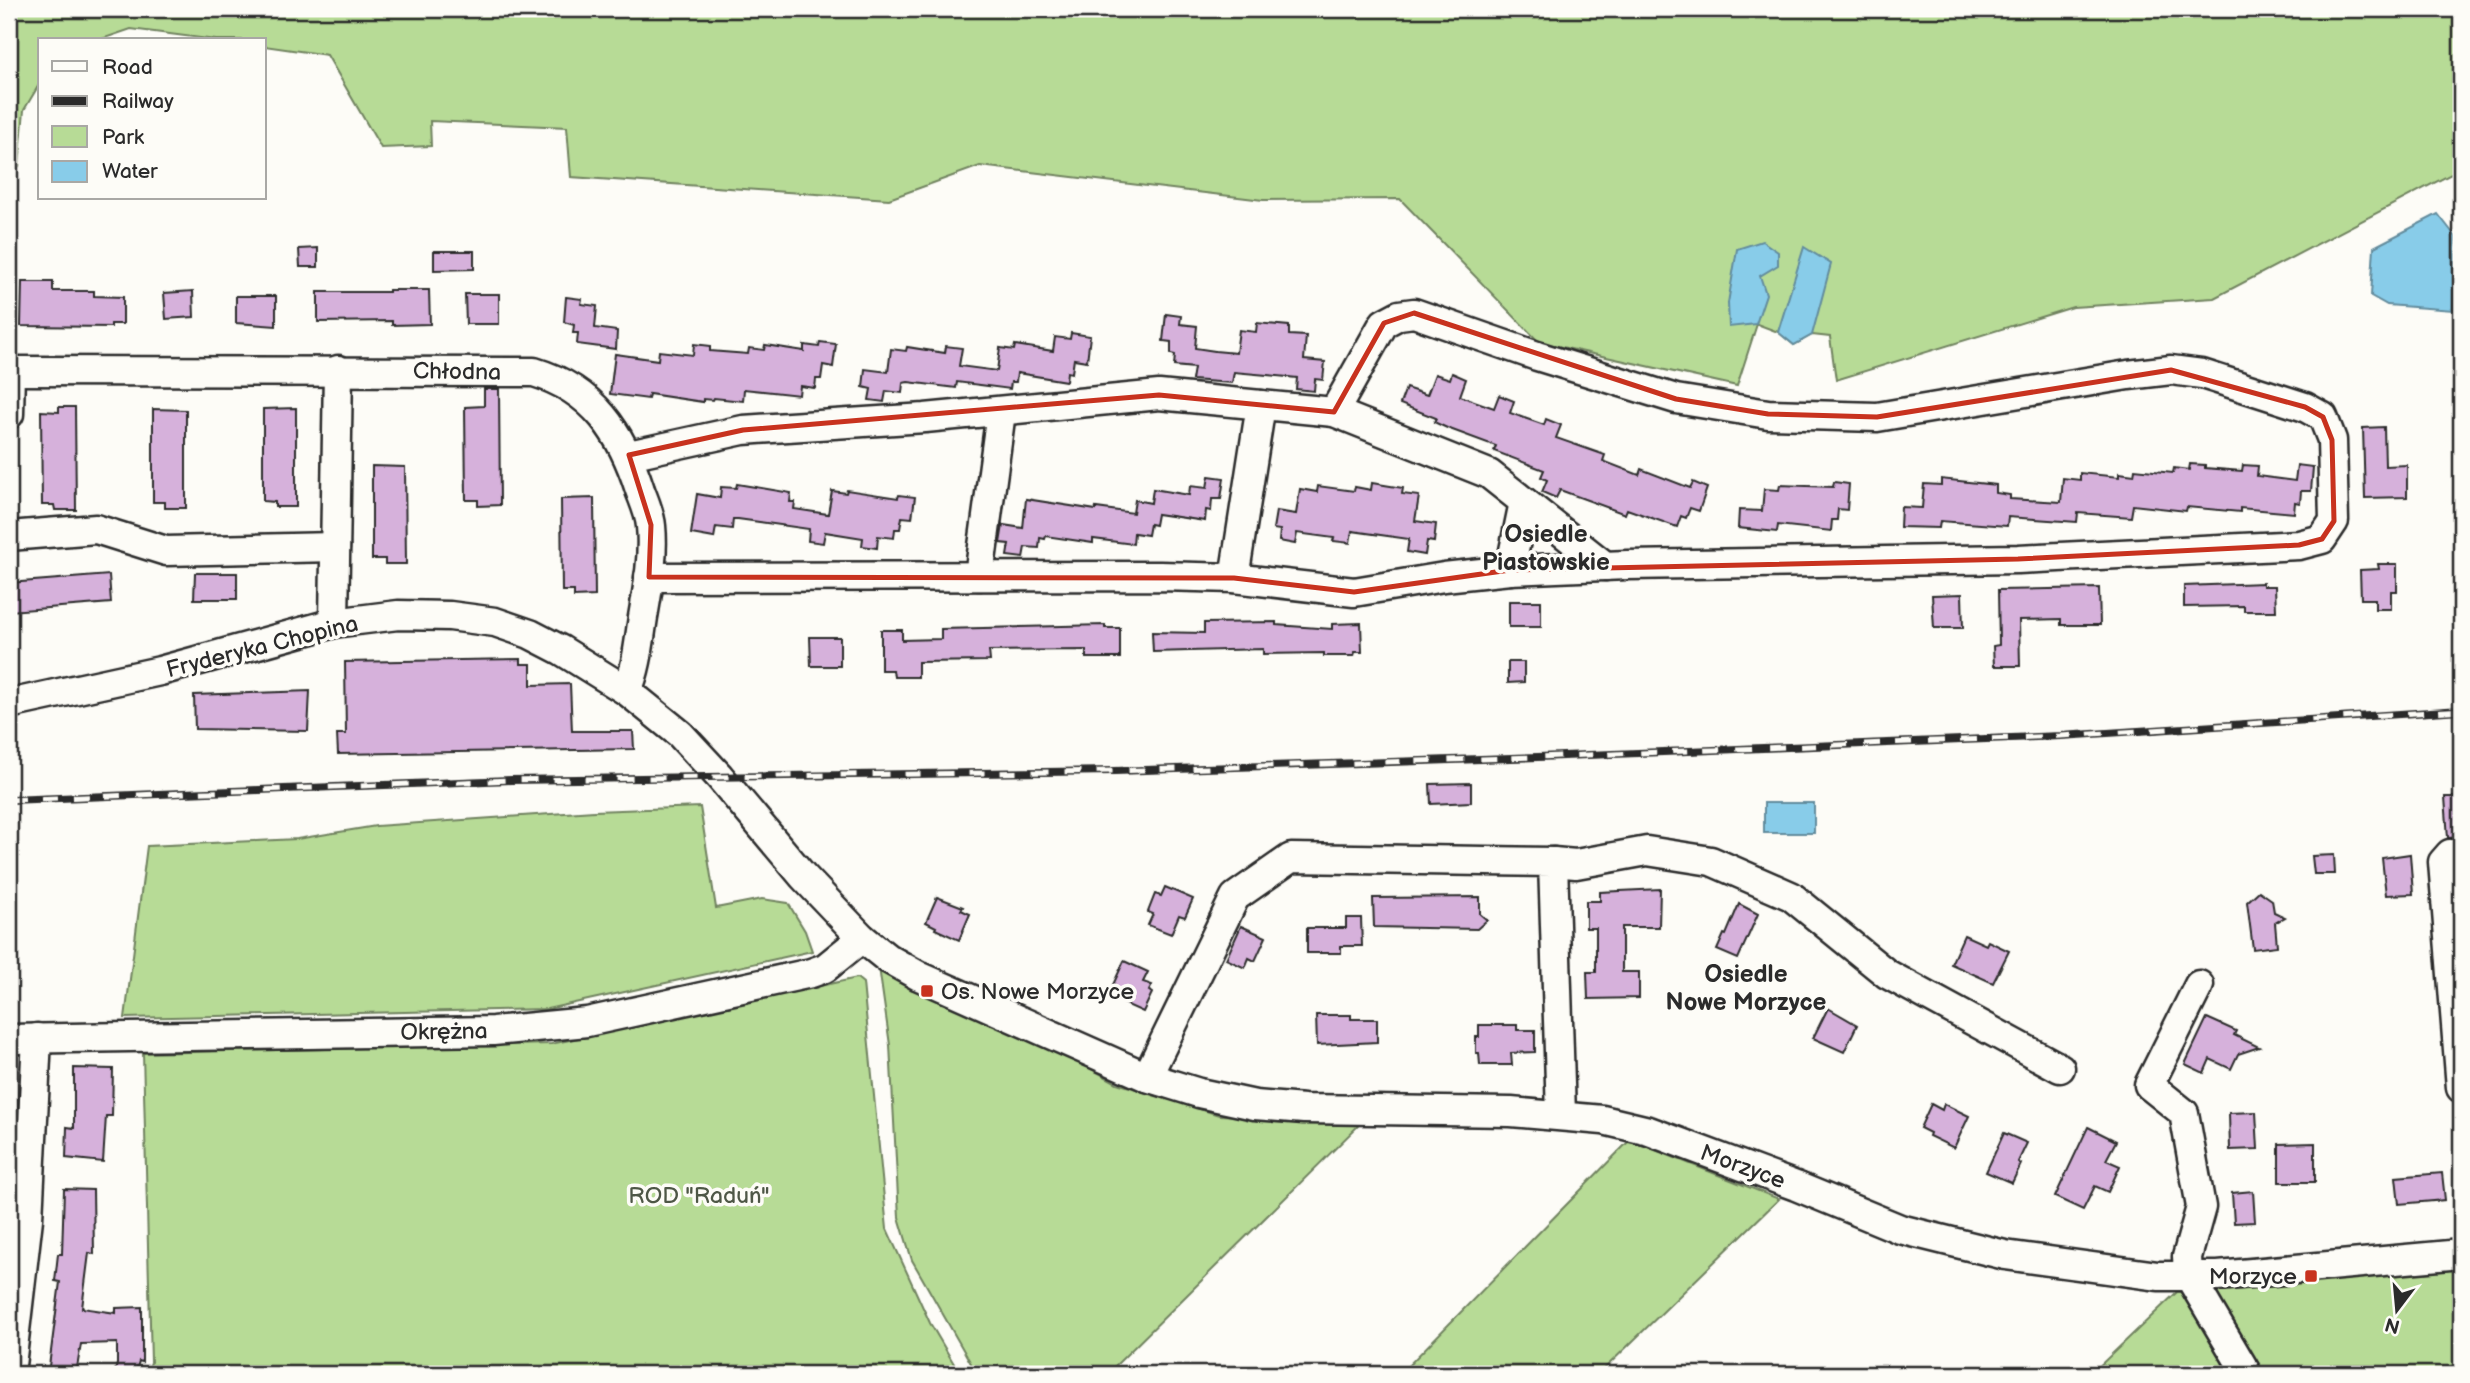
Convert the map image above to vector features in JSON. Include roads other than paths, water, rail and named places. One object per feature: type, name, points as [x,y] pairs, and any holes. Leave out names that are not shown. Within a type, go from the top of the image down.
[{"type":"street","points":[[649,577],[1160,576],[1234,579],[1354,593],[1510,570],[2018,559],[2299,545],[2322,539],[2334,521],[2332,440],[2323,416],[2305,407],[2202,374],[2171,370],[1877,417],[1768,414],[1676,399],[1537,356],[1414,313],[1399,315],[1384,323],[1334,412]]},
{"type":"street","points":[[334,623],[338,370]]},
{"type":"street","name":"Chłodna","points":[[10,371],[534,372],[572,388],[603,415],[629,455],[651,525],[649,577],[634,674],[627,691]]},
{"type":"street","points":[[9,414],[10,371]]},
{"type":"street","points":[[629,455],[743,430],[1001,412],[1159,395],[1334,412],[1489,474],[1605,566]]},
{"type":"street","points":[[1234,579],[1261,405]]},
{"type":"street","points":[[979,576],[1001,412]]},
{"type":"street","points":[[1510,570],[1524,502]]},
{"type":"street","points":[[9,536],[96,529],[166,551],[335,547]]},
{"type":"street","name":"Fryderyka Chopina","points":[[9,704],[160,671],[334,623],[398,615],[495,622],[530,634],[561,650],[627,691],[680,734],[803,876],[862,938],[887,958],[919,976],[1147,1077]]},
{"type":"street","points":[[1147,1077],[1235,897],[1291,858],[1576,864],[1647,851],[1711,861],[1791,897],[1887,974],[2060,1068]]},
{"type":"street","points":[[2461,854],[2450,854],[2443,862],[2461,1088]]},
{"type":"street","points":[[1553,862],[1561,1115]]},
{"type":"street","name":"Okrężna","points":[[9,1039],[493,1031],[574,1023],[811,973],[825,968],[862,938]]},
{"type":"street","points":[[2199,985],[2149,1085],[2184,1112],[2201,1207],[2187,1257],[2188,1274],[2247,1374]]},
{"type":"street","points":[[10,1374],[28,1219],[37,1038]]},
{"type":"street","name":"Morzyce","points":[[1147,1077],[1199,1093],[1255,1105],[1304,1110],[1511,1112],[1603,1120],[1649,1131],[1796,1186],[1900,1229],[2005,1255],[2158,1276],[2218,1276],[2461,1254]]},
{"type":"water","points":[[2438,214],[2456,237],[2453,310],[2387,305],[2371,296],[2374,247]]},
{"type":"water","points":[[1762,241],[1778,252],[1778,265],[1760,276],[1766,294],[1756,324],[1729,327],[1728,303],[1737,249]]},
{"type":"water","points":[[1804,247],[1831,264],[1812,335],[1794,345],[1778,332]]},
{"type":"water","points":[[1764,803],[1814,803],[1814,833],[1764,833]]},
{"type":"railway","points":[[9,800],[511,780],[1115,771],[1538,757],[2061,736],[2461,710]]},
{"type":"place","name":"Os. Nowe Morzyce","points":[[927,991]]},
{"type":"place","name":"Morzyce","points":[[2311,1276]]},
{"type":"district","name":"Osiedle Piastowskie","points":[[1546,548]]},
{"type":"district","name":"Osiedle Nowe Morzyce","points":[[1746,988]]},
{"type":"park label","name":"ROD \"Raduń\"","points":[[699,1195]]}]
